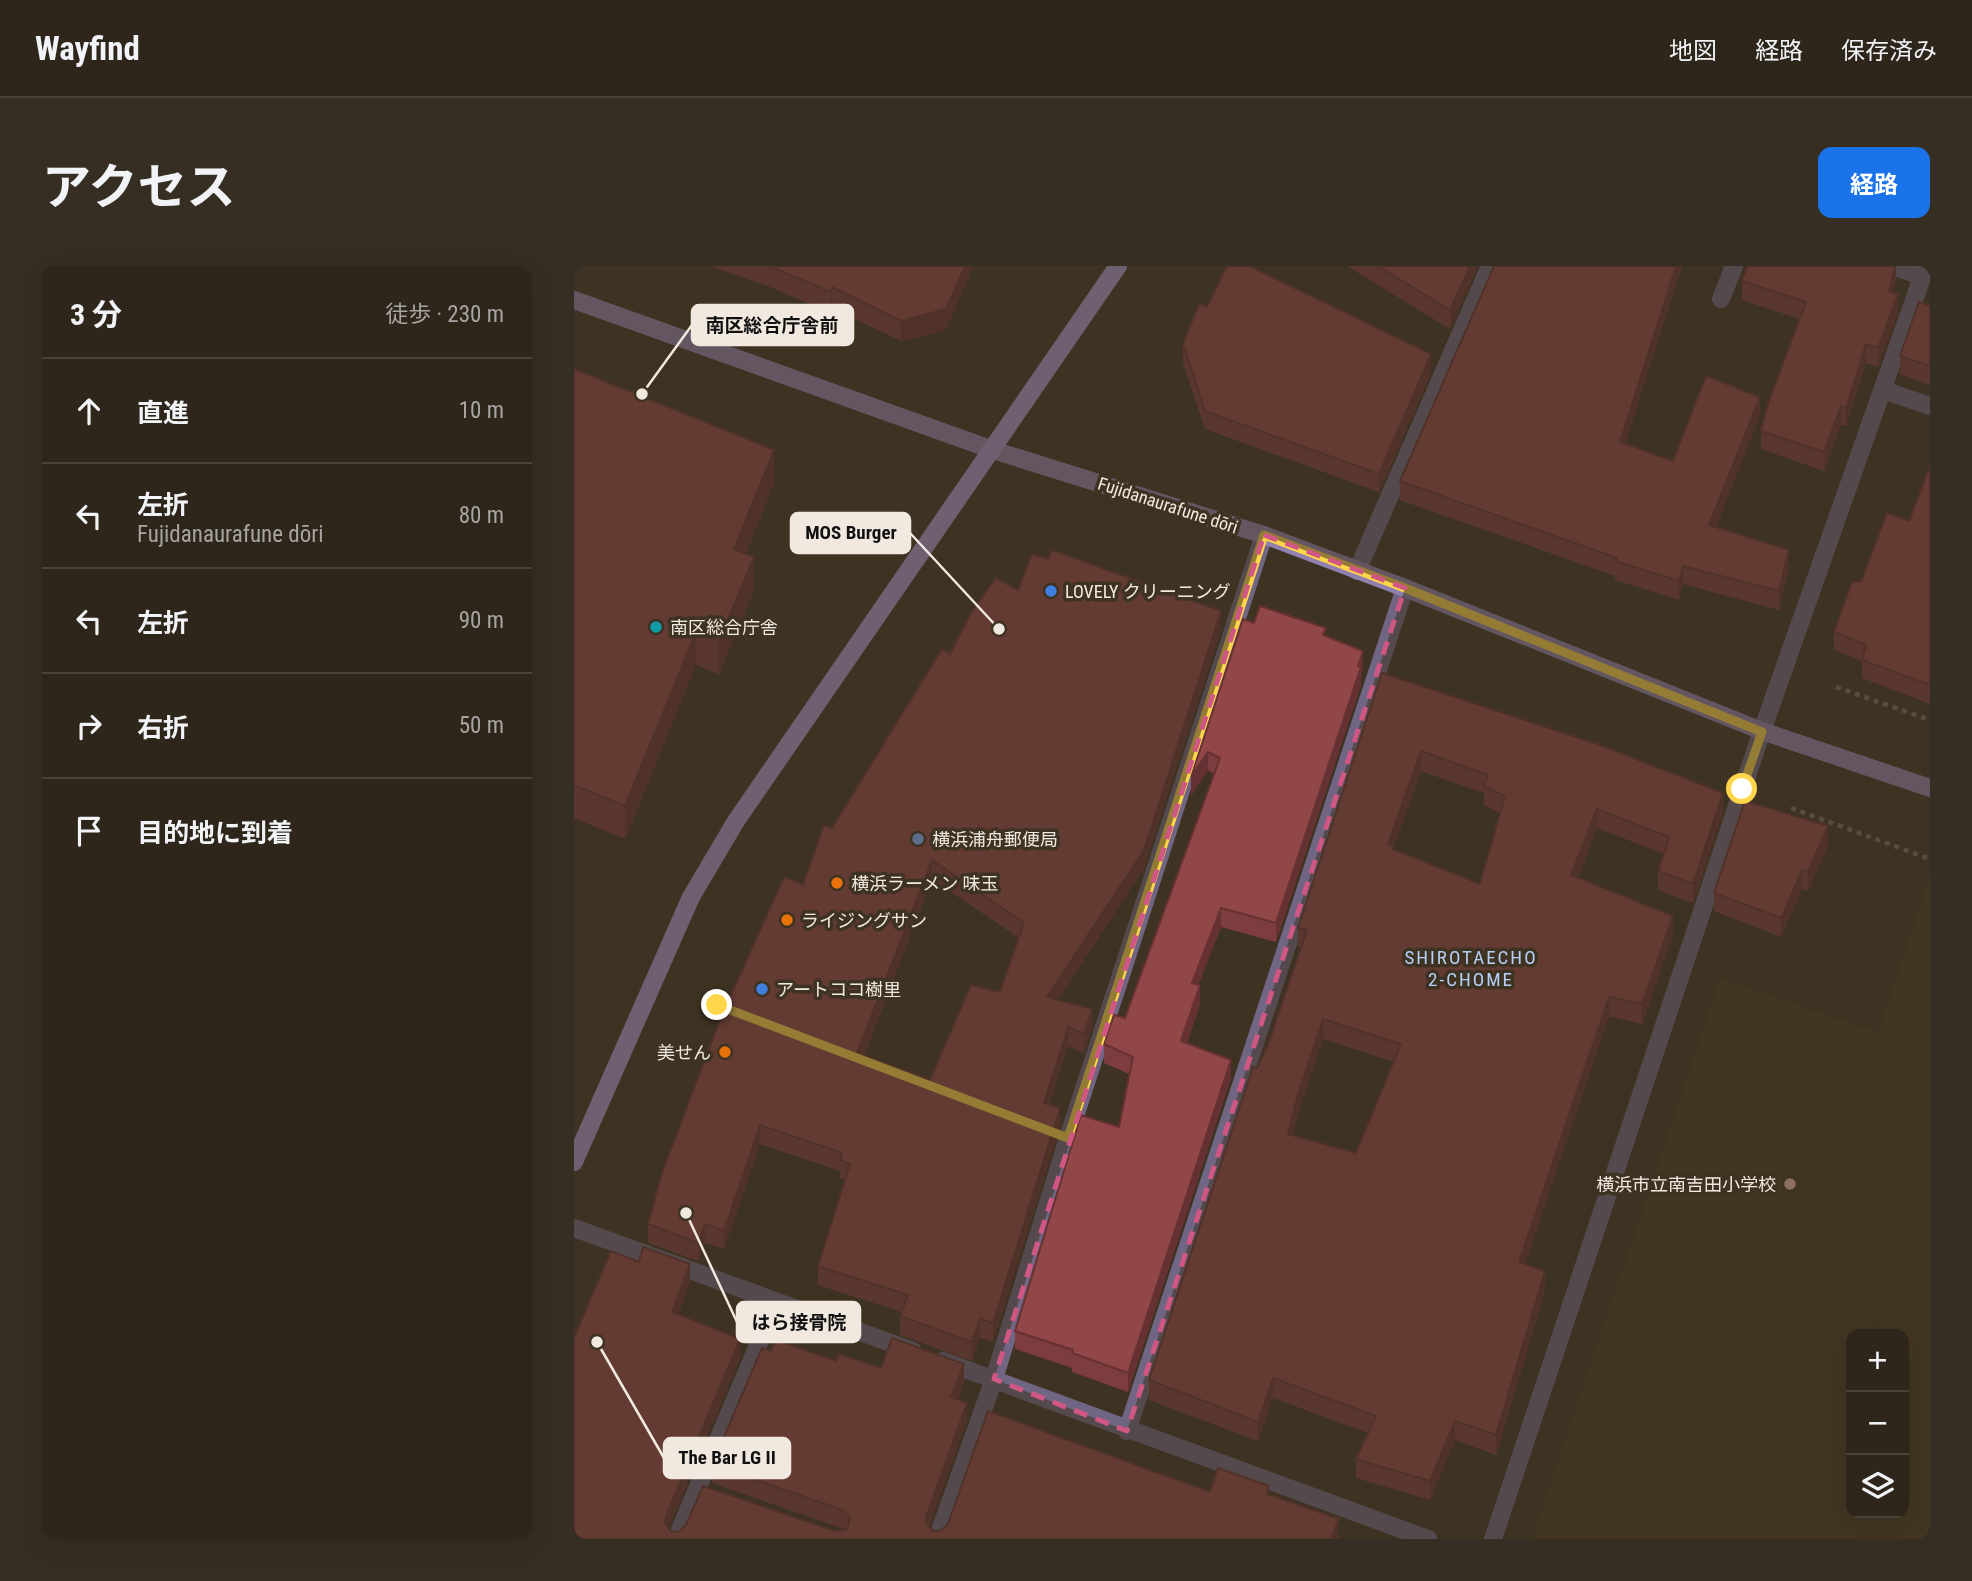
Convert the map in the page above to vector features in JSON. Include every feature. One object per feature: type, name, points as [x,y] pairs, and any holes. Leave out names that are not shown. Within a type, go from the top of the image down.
[{"type":"main road","points":[[574,1162],[691,897],[736,821],[1118,266]]},
{"type":"street","points":[[1357,570],[1489,266]]},
{"type":"street","points":[[1721,299],[1734,266]]},
{"type":"street","points":[[1493,1539],[1762,732],[1924,271],[1892,266]]},
{"type":"street","name":"Fujidanaurafune dōri","points":[[574,300],[993,450],[1264,535],[1405,588],[1762,732],[1930,788]]},
{"type":"street","points":[[1883,390],[1930,406]]},
{"type":"street","points":[[937,1539],[994,1379],[1068,1138],[1264,535]]},
{"type":"street","points":[[1127,1431],[1405,588]]},
{"type":"street","points":[[574,1228],[1428,1539]]},
{"type":"street","points":[[676,1539],[703,1492],[776,1303]]},
{"type":"path","points":[[1836,687],[1930,720]]},
{"type":"path","points":[[1791,808],[1930,859]]},
{"type":"path","points":[[717,1005],[743,1015]]},
{"type":"highlighted area","points":[[1264,535],[1405,588],[1127,1431],[994,1379]]},
{"type":"shaded area","name":"横浜市立南吉田小学校","points":[[1930,877],[1930,1539],[1532,1539],[1720,978],[1878,1033]]},
{"type":"building","points":[[769,266],[965,266],[946,309],[901,321],[832,287],[831,292]]},
{"type":"building","points":[[1227,266],[1249,266],[1431,354],[1379,474],[1205,411],[1183,344],[1199,304],[1207,307]]},
{"type":"building","points":[[1378,266],[1470,266],[1450,310]]},
{"type":"building","points":[[1494,266],[1676,266],[1620,442],[1673,461],[1706,376],[1760,397],[1709,525],[1789,550],[1779,591],[1683,566],[1679,581],[1615,561],[1617,558],[1400,481]]},
{"type":"building","points":[[1748,266],[1895,266],[1889,291],[1898,294],[1878,348],[1866,344],[1846,408],[1841,406],[1824,452],[1761,431],[1768,404],[1806,302],[1742,281]]},
{"type":"building","points":[[1919,302],[1930,306],[1930,366],[1900,356]]},
{"type":"building","name":"南区総合庁舎","points":[[574,369],[774,450],[734,549],[754,557],[719,641],[696,632],[625,806],[574,785]]},
{"type":"building","points":[[1930,466],[1930,685],[1862,660],[1866,645],[1834,632],[1852,582],[1861,582],[1887,513],[1909,521]]},
{"type":"building","points":[[1052,550],[1221,611],[1144,850],[1047,997],[1092,1009],[1084,1034],[1068,1027],[1044,1103],[1060,1108],[993,1323],[980,1319],[972,1342],[900,1316],[908,1295],[818,1266],[850,1164],[840,1160],[842,1153],[760,1125],[724,1231],[705,1224],[698,1243],[648,1224],[663,1170],[722,1015],[784,877],[803,885],[824,825],[832,828],[942,649],[950,654],[972,611],[996,578],[1018,590],[1032,554],[1048,559]],"holes":[[[932,860],[1024,923],[1000,992],[971,985],[930,1080],[857,1053]]]},
{"type":"building","points":[[1260,606],[1326,628],[1323,635],[1363,651],[1358,666],[1361,667],[1276,923],[1221,908],[1192,983],[1200,985],[1181,1041],[1231,1060],[1128,1373],[1072,1353],[1073,1350],[1015,1331],[1081,1115],[1119,1127],[1133,1057],[1104,1044],[1114,1015],[1125,1018],[1220,758],[1208,752],[1191,777],[1243,619],[1254,623]]},
{"type":"building","points":[[1382,673],[1597,744],[1723,793],[1693,884],[1658,871],[1669,837],[1597,809],[1571,875],[1673,916],[1642,1004],[1609,997],[1519,1262],[1545,1271],[1496,1435],[1455,1421],[1430,1481],[1356,1459],[1376,1416],[1273,1378],[1258,1422],[1149,1380],[1253,1067],[1257,1068],[1268,1045],[1307,930],[1298,928]],"holes":[[[1421,751],[1488,775],[1484,786],[1505,796],[1480,884],[1392,849],[1393,846],[1388,844]],[[1323,1019],[1401,1044],[1356,1153],[1288,1134],[1297,1097]]]},
{"type":"building","points":[[1745,801],[1828,826],[1808,872],[1802,870],[1781,918],[1714,893]]},
{"type":"building","points":[[643,1247],[690,1264],[672,1312],[740,1339],[666,1516],[665,1523],[671,1531],[678,1532],[686,1525],[703,1486],[835,1531],[847,1529],[850,1518],[843,1510],[712,1465],[762,1348],[771,1351],[776,1340],[836,1361],[839,1354],[881,1368],[892,1338],[964,1364],[951,1397],[967,1403],[926,1517],[926,1523],[933,1531],[940,1531],[948,1524],[988,1411],[1210,1492],[1218,1468],[1269,1486],[1267,1494],[1339,1519],[1331,1539],[574,1539],[574,1338],[611,1251],[639,1262]]},
{"type":"place","name":"南区総合庁舎前","points":[[642,394]]},
{"type":"place","name":"LOVELY クリーニング","points":[[1051,591]]},
{"type":"place","name":"南区総合庁舎","points":[[656,627]]},
{"type":"place","name":"MOS Burger","points":[[999,629]]},
{"type":"place","name":"横浜浦舟郵便局","points":[[918,839]]},
{"type":"place","name":"横浜ラーメン 味玉","points":[[837,883]]},
{"type":"place","name":"ライジングサン","points":[[787,920]]},
{"type":"place","name":"アートココ樹里","points":[[762,989]]},
{"type":"place","name":"美せん","points":[[725,1052]]},
{"type":"place","name":"横浜市立南吉田小学校","points":[[1790,1184]]},
{"type":"place","name":"はら接骨院","points":[[686,1213]]},
{"type":"place","name":"The Bar LG II","points":[[597,1342]]},
{"type":"district","name":"SHIROTAECHO 2-CHOME","points":[[1471,968]]},
{"type":"route","points":[[717,1005],[1068,1138],[1264,535],[1405,588],[1762,732],[1742,789]]}]
